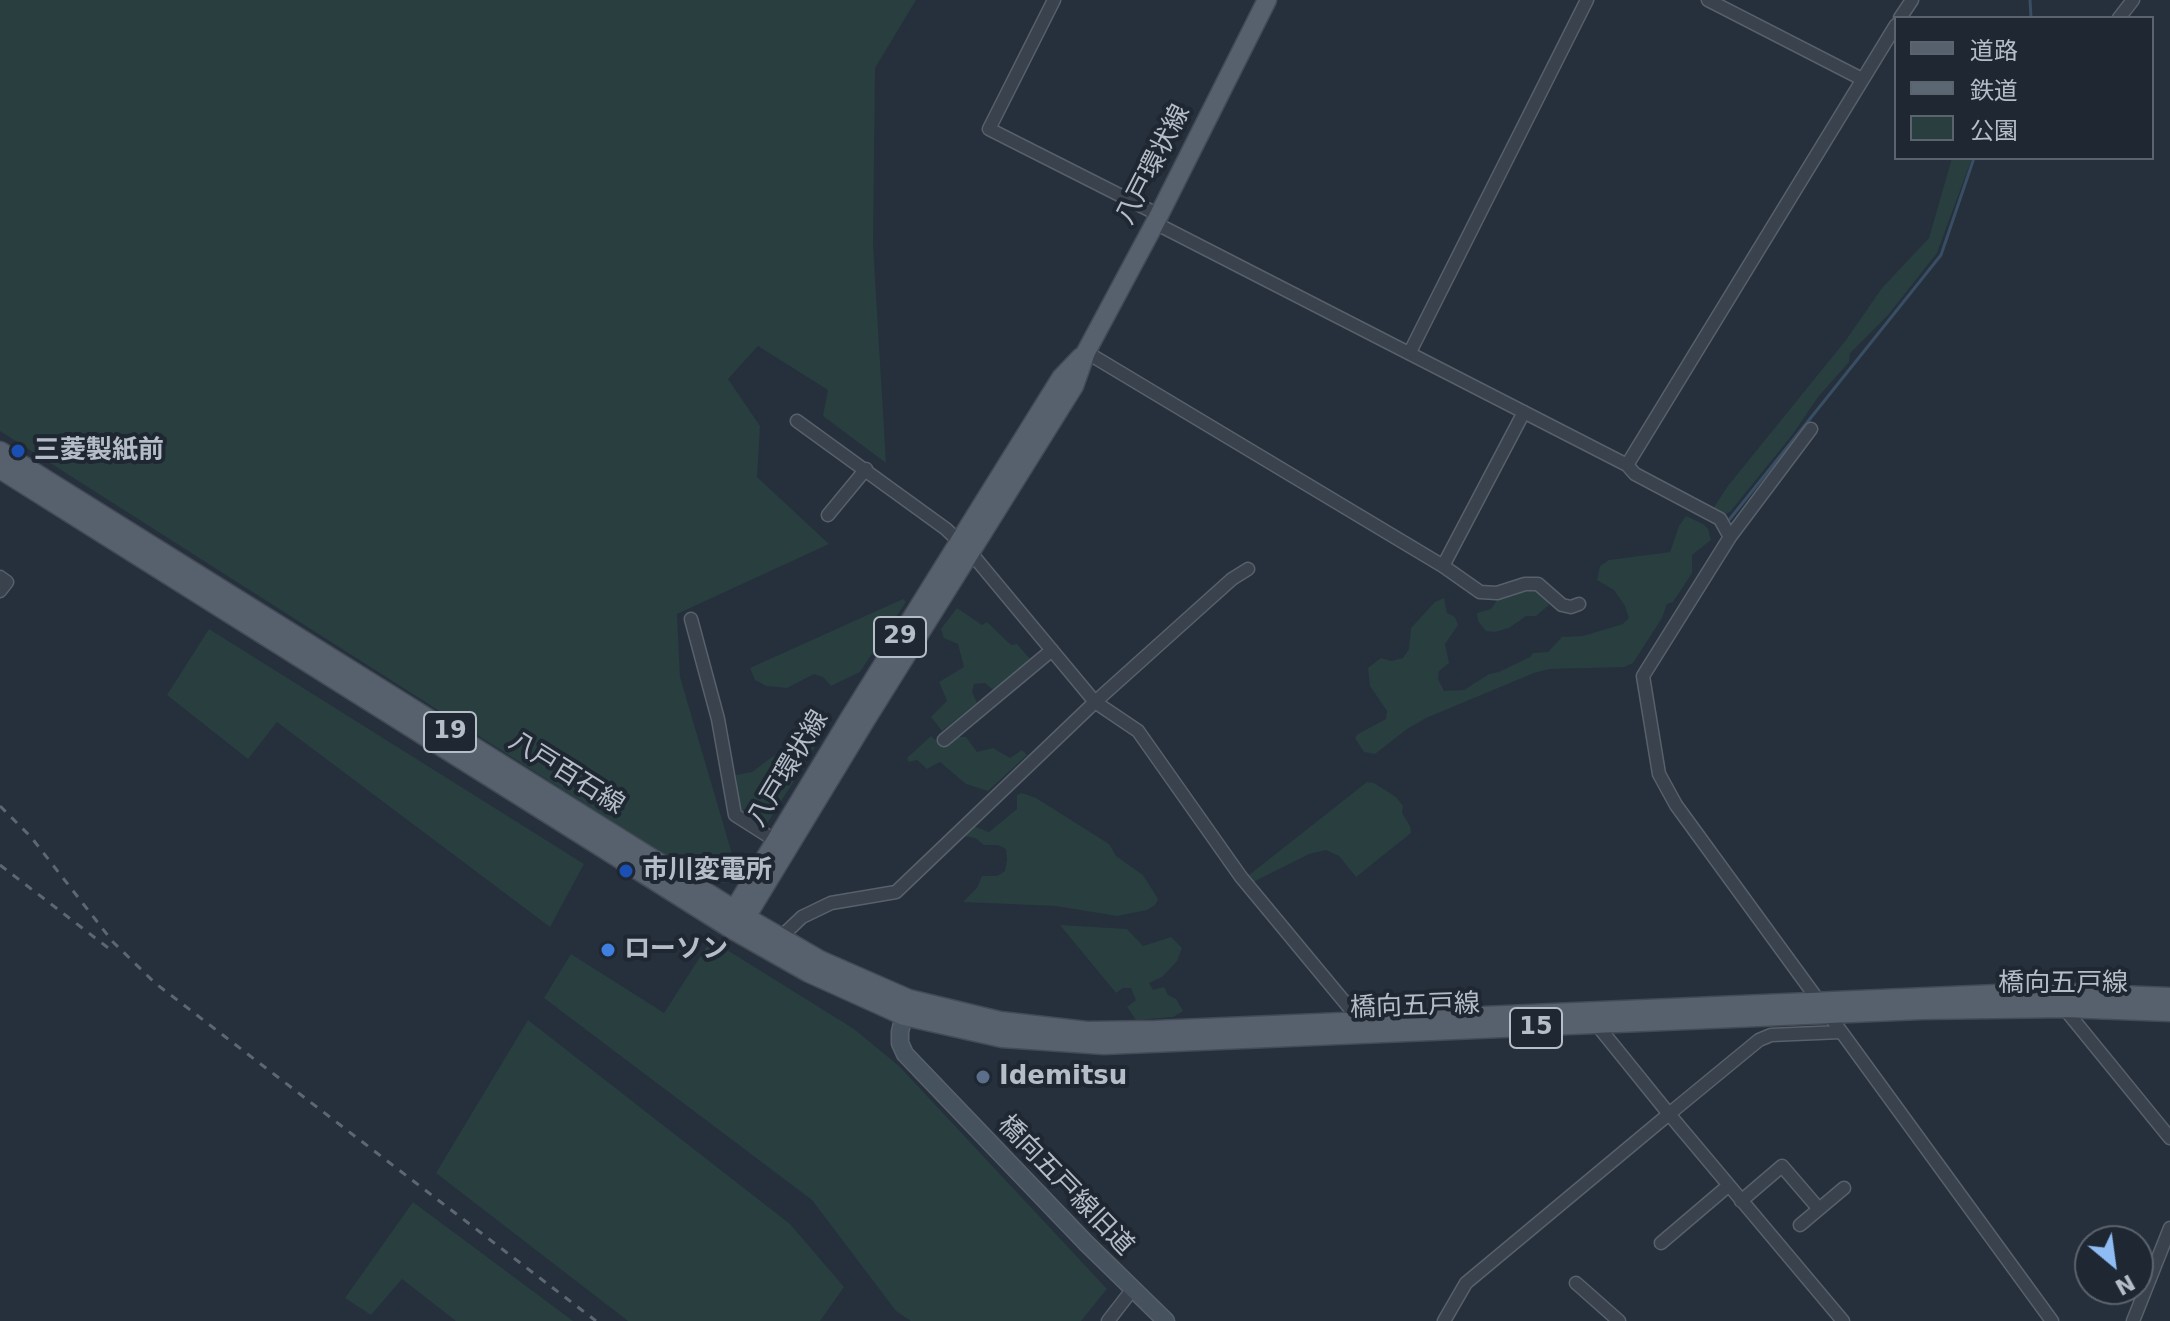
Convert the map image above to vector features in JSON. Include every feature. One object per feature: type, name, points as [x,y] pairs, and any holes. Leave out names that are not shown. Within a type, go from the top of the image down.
[{"type":"main road","name":"八戸環状線","points":[[738,919],[865,721],[1061,378],[1086,352],[1267,0]]},
{"type":"main road","name":"八戸百石線","points":[[0,451],[738,919],[821,980],[906,1008]]},
{"type":"main road","name":"八戸百石線","points":[[0,469],[738,919],[781,937],[906,1008]]},
{"type":"main road","name":"八戸環状線","points":[[738,919],[776,841],[966,548]]},
{"type":"main road","name":"橋向五戸線","points":[[1818,1016],[2044,992],[2170,997]]},
{"type":"main road","name":"橋向五戸線","points":[[906,1008],[1002,1038],[1072,1045],[1155,1045],[1365,1027],[1592,1018],[1818,1016],[1921,1010],[2064,1008],[2170,1012]]},
{"type":"street","points":[[1054,0],[989,129],[1627,465],[1635,474],[1720,519],[1730,537]]},
{"type":"street","points":[[1410,352],[1587,0]]},
{"type":"street","points":[[1708,0],[1862,79]]},
{"type":"street","points":[[2121,16],[2133,0]]},
{"type":"street","points":[[1627,465],[1894,28]]},
{"type":"street","points":[[1086,352],[1443,566],[1480,592],[1497,593],[1525,584],[1538,584],[1562,605],[1571,607],[1579,604]]},
{"type":"street","points":[[1443,566],[1524,412]]},
{"type":"street","points":[[797,421],[946,529],[966,548],[1095,702],[1138,731],[1241,877],[1365,1027]]},
{"type":"street","points":[[1811,429],[1730,537],[1643,676],[1647,716],[1659,774],[1676,805],[1818,1016],[1841,1032],[2052,1321]]},
{"type":"street","points":[[828,515],[866,469]]},
{"type":"street","points":[[781,937],[802,917],[831,903],[896,892],[1095,702],[1232,579],[1248,569]]},
{"type":"street","points":[[0,577],[7,582],[0,591]]},
{"type":"street","points":[[691,619],[718,719],[735,815],[776,841]]},
{"type":"street","points":[[944,740],[1052,650]]},
{"type":"street","name":"橋向五戸線旧道","points":[[906,1008],[900,1043],[912,1063],[1132,1290],[1166,1321]]},
{"type":"street","points":[[2064,1008],[2170,1138]]},
{"type":"street","points":[[1818,1016],[1841,1032]]},
{"type":"street","points":[[1444,1321],[1466,1283],[1759,1040],[1818,1016]]},
{"type":"street","points":[[1592,1018],[1728,1186],[1843,1321]]},
{"type":"street","points":[[1741,1201],[1782,1166],[1819,1209]]},
{"type":"street","points":[[1661,1243],[1728,1186]]},
{"type":"street","points":[[1800,1225],[1844,1188]]},
{"type":"street","points":[[2133,1321],[2170,1228]]},
{"type":"street","points":[[1576,1283],[1619,1321]]},
{"type":"street","points":[[1108,1321],[1132,1290]]},
{"type":"green space","points":[[0,0],[916,0],[875,68],[873,245],[886,463],[823,416],[828,390],[758,346],[728,379],[760,426],[757,477],[829,544],[677,614],[680,677],[737,871],[730,882],[711,884],[0,431]]},
{"type":"green space","points":[[1951,160],[1971,160],[1937,253],[1888,315],[1850,353],[1849,362],[1818,397],[1793,434],[1730,512],[1724,515],[1713,509],[1727,487],[1846,340],[1882,288],[1929,238]]},
{"type":"green space","points":[[1686,516],[1703,524],[1711,540],[1692,555],[1692,573],[1673,602],[1667,604],[1662,618],[1633,663],[1624,667],[1549,669],[1534,673],[1426,718],[1375,754],[1364,752],[1355,738],[1386,719],[1387,711],[1370,686],[1368,668],[1381,658],[1391,661],[1403,658],[1409,649],[1411,628],[1435,602],[1444,598],[1447,613],[1455,617],[1458,625],[1445,644],[1449,663],[1439,671],[1438,679],[1444,691],[1464,690],[1533,653],[1548,652],[1562,637],[1583,636],[1623,624],[1629,618],[1625,606],[1614,590],[1597,580],[1600,566],[1609,560],[1670,552]]},
{"type":"green space","points":[[1532,588],[1548,598],[1549,605],[1536,616],[1526,616],[1509,628],[1495,632],[1486,631],[1478,621],[1477,613],[1491,609],[1499,597]]},
{"type":"green space","points":[[903,599],[906,602],[860,672],[831,686],[823,677],[814,674],[787,688],[766,686],[755,680],[750,668]]},
{"type":"green space","points":[[957,608],[982,625],[987,622],[1011,645],[1017,644],[1031,660],[993,690],[985,683],[974,684],[972,692],[977,703],[942,731],[931,717],[947,701],[939,682],[964,667],[958,644],[944,638],[941,629]]},
{"type":"green space","points":[[209,629],[584,864],[550,927],[277,722],[248,759],[167,695]]},
{"type":"green space","points":[[931,736],[942,745],[953,737],[966,737],[977,752],[993,748],[1010,758],[1022,750],[1027,755],[988,791],[966,784],[940,762],[927,769],[917,760],[909,762],[907,758]]},
{"type":"green space","points":[[811,740],[818,742],[765,827],[739,813],[736,775],[752,772],[772,757]]},
{"type":"green space","points":[[1367,782],[1396,797],[1403,806],[1402,813],[1411,833],[1356,877],[1339,856],[1326,850],[1309,854],[1253,882],[1249,875]]},
{"type":"green space","points":[[1022,793],[1036,798],[1109,844],[1116,856],[1143,875],[1158,899],[1155,905],[1147,910],[1117,916],[1056,906],[963,902],[977,888],[982,876],[997,876],[1005,871],[1007,860],[1006,849],[998,845],[984,845],[975,838],[964,836],[973,826],[989,832],[1017,809],[1017,795]]},
{"type":"green space","points":[[1060,925],[1127,929],[1143,946],[1171,937],[1182,948],[1177,961],[1162,977],[1149,983],[1153,990],[1164,987],[1183,1011],[1173,1017],[1136,1020],[1127,1007],[1136,1000],[1131,988],[1123,988],[1116,993]]},
{"type":"green space","points":[[711,940],[854,1029],[899,1066],[1107,1289],[1081,1321],[911,1321],[896,1311],[812,1200],[544,998],[571,954],[664,1013]]},
{"type":"green space","points":[[528,1020],[790,1224],[844,1287],[820,1321],[628,1321],[436,1173]]},
{"type":"green space","points":[[413,1202],[573,1321],[456,1321],[402,1279],[371,1315],[345,1298]]},
{"type":"waterway","points":[[2030,0],[2031,16]]},
{"type":"waterway","points":[[1729,520],[1941,255],[1973,160]]},
{"type":"railway","points":[[0,806],[31,837],[113,942],[155,983],[596,1321]]},
{"type":"railway","points":[[0,865],[111,950]]},
{"type":"place","name":"三菱製紙前","points":[[18,451]]},
{"type":"place","name":"市川変電所","points":[[626,871]]},
{"type":"place","name":"ローソン","points":[[608,950]]},
{"type":"place","name":"Idemitsu","points":[[983,1077]]}]
